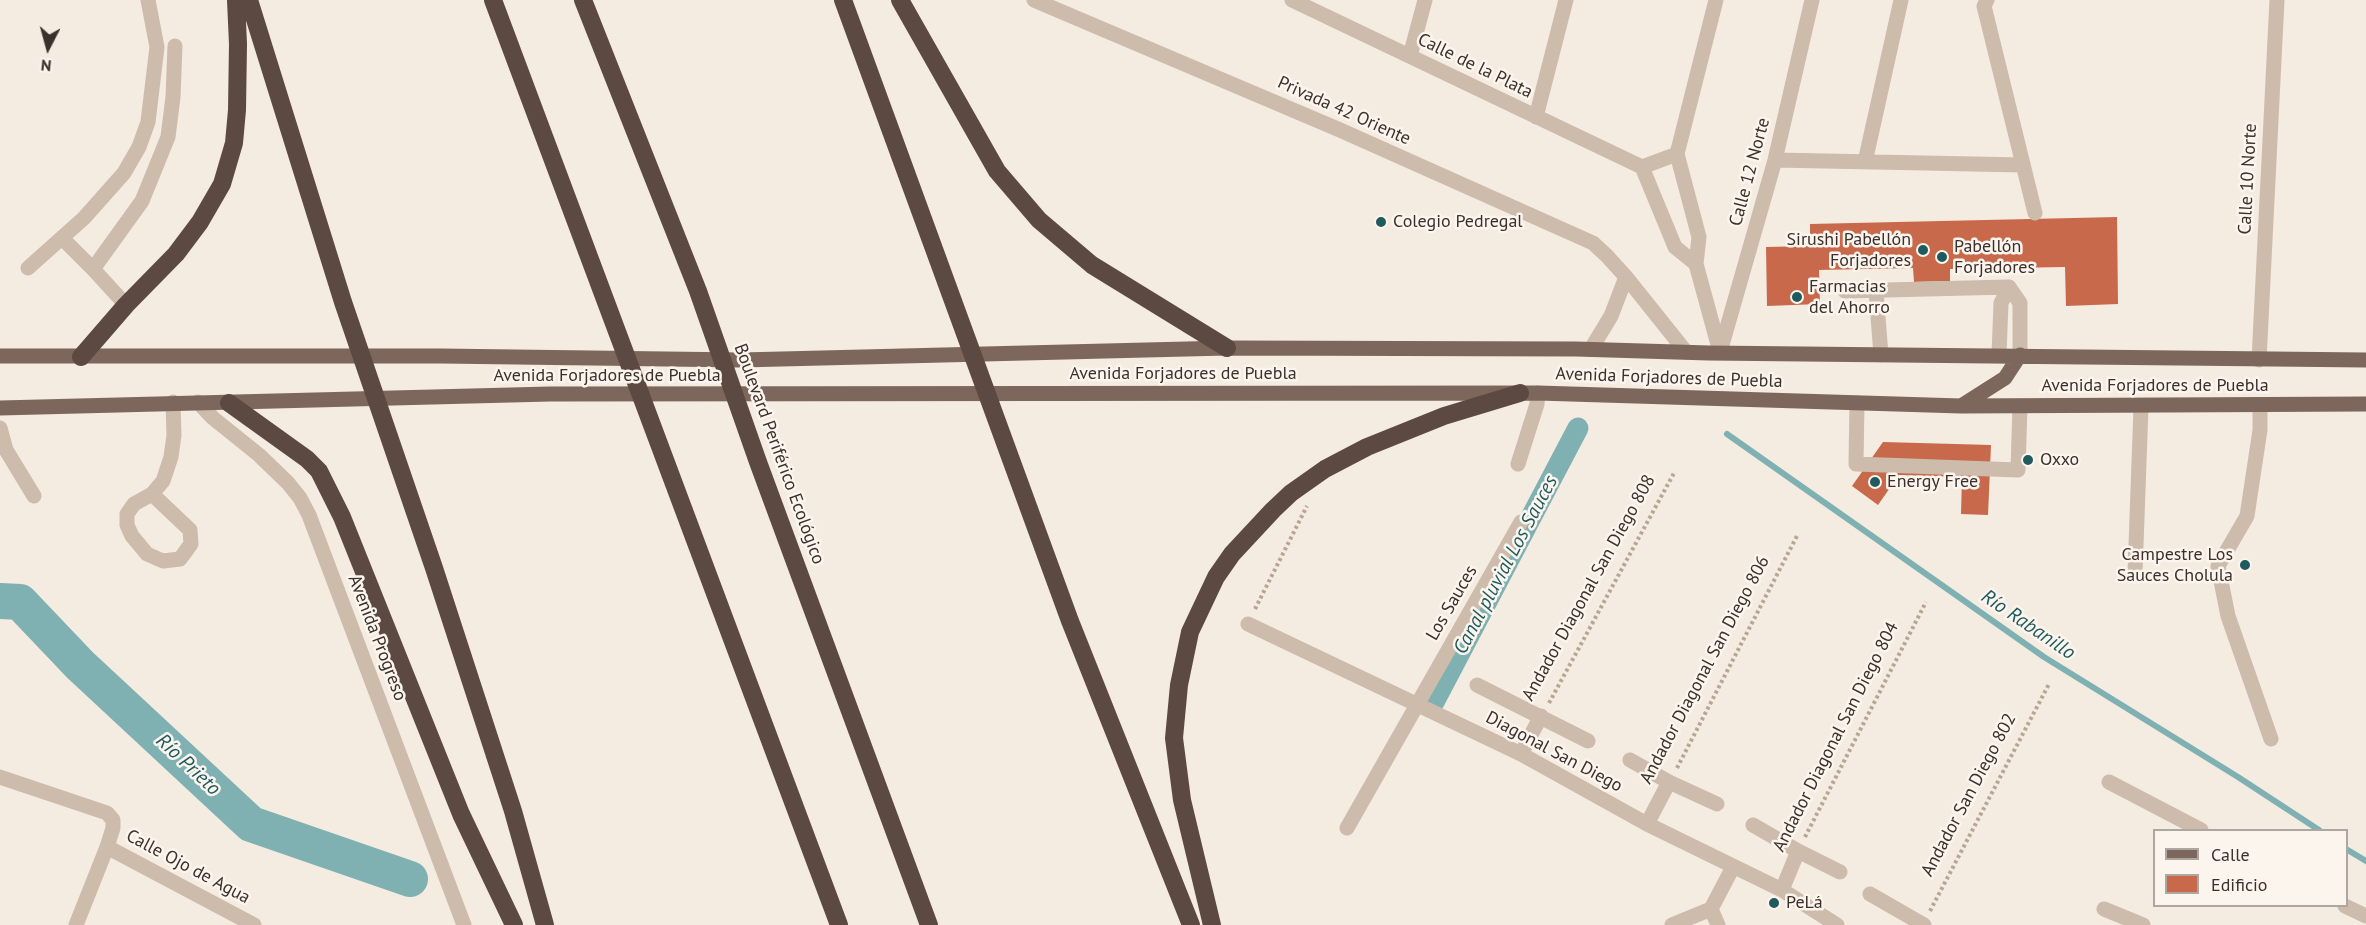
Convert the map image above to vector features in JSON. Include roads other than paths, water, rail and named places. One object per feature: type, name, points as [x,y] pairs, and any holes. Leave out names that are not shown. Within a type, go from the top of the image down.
[{"type":"highway","points":[[81,357],[183,245],[200,222],[222,184],[234,143],[237,110],[236,0]]},
{"type":"highway","points":[[249,0],[343,302],[513,811],[545,925]]},
{"type":"highway","points":[[493,0],[839,925]]},
{"type":"highway","name":"Boulevard Periférico Ecológico","points":[[583,0],[698,291],[758,462],[929,925]]},
{"type":"highway","points":[[843,0],[1070,621],[1191,925]]},
{"type":"highway","points":[[900,0],[997,171],[1039,220],[1092,265],[1227,348]]},
{"type":"highway","points":[[1212,925],[1182,800],[1174,738],[1179,685],[1190,632],[1216,577],[1232,554],[1273,510],[1292,493],[1325,470],[1367,447],[1444,416],[1529,393]]},
{"type":"highway","points":[[229,403],[307,459],[319,471],[342,517],[461,814],[514,925]]},
{"type":"main road","name":"Avenida Forjadores de Puebla","points":[[0,356],[441,356],[741,360],[1227,348],[1591,350],[1881,355],[1999,354],[2366,360]]},
{"type":"main road","points":[[1961,406],[2005,378],[2020,355]]},
{"type":"main road","name":"Avenida Forjadores de Puebla","points":[[0,408],[550,394],[1529,393],[1961,406],[2141,407],[2366,404]]},
{"type":"street","points":[[28,268],[63,239],[124,173],[139,147],[153,91],[157,47],[148,0]]},
{"type":"street","name":"Privada 42 Oriente","points":[[1034,0],[1340,130],[1593,243],[1626,277],[1686,352]]},
{"type":"street","name":"Calle de la Plata","points":[[1292,0],[1642,167]]},
{"type":"street","points":[[1410,56],[1425,0]]},
{"type":"street","points":[[1536,117],[1566,0]]},
{"type":"street","points":[[1716,0],[1677,154],[1699,237],[1696,264],[1720,352]]},
{"type":"street","name":"Calle 12 Norte","points":[[1720,352],[1775,160],[1812,0]]},
{"type":"street","points":[[1865,162],[1901,0]]},
{"type":"street","points":[[1987,0],[1984,6],[2035,213]]},
{"type":"street","name":"Calle 10 Norte","points":[[2259,360],[2277,0]]},
{"type":"street","points":[[93,270],[142,201],[168,137],[173,97],[175,46]]},
{"type":"street","points":[[1677,154],[1642,167],[1675,247],[1696,264]]},
{"type":"street","points":[[1775,160],[2023,165]]},
{"type":"street","points":[[63,239],[126,305]]},
{"type":"street","points":[[1591,350],[1611,316],[1626,277]]},
{"type":"street","points":[[1845,291],[2009,287]]},
{"type":"street","points":[[1999,354],[2001,303],[2009,287]]},
{"type":"street","points":[[2009,287],[2020,303],[2020,355]]},
{"type":"street","points":[[1875,291],[1881,355]]},
{"type":"street","points":[[1518,464],[1537,404],[1529,393]]},
{"type":"street","points":[[152,494],[190,530],[191,544],[180,559],[164,561],[147,554],[132,536],[127,525],[127,514],[134,504],[152,494],[163,480],[171,457],[174,435],[173,402]]},
{"type":"street","name":"Avenida Progreso","points":[[198,402],[213,418],[259,455],[288,483],[309,514],[464,925]]},
{"type":"street","points":[[1857,402],[1856,464],[2018,470],[2020,406]]},
{"type":"street","points":[[2260,405],[2259,430],[2247,516],[2218,566],[2228,616],[2271,740]]},
{"type":"street","points":[[2135,573],[2141,407]]},
{"type":"street","points":[[0,428],[6,450],[34,496]]},
{"type":"street","name":"Los Sauces","points":[[1347,828],[1521,522]]},
{"type":"street","name":"Diagonal San Diego","points":[[1248,624],[1521,754],[1647,824],[1782,890],[1837,925]]},
{"type":"street","points":[[1477,685],[1588,741]]},
{"type":"street","name":"Andador Diagonal San Diego 808","points":[[1521,754],[1541,716]]},
{"type":"street","points":[[1630,759],[1669,782],[1718,804]]},
{"type":"street","name":"Calle Ojo de Agua","points":[[0,777],[107,813],[113,820],[107,847],[255,925]]},
{"type":"street","name":"Andador Diagonal San Diego 806","points":[[1647,824],[1669,782]]},
{"type":"street","points":[[2109,782],[2197,829]]},
{"type":"street","points":[[1753,825],[1840,872]]},
{"type":"street","points":[[76,925],[107,847]]},
{"type":"street","name":"Andador Diagonal San Diego 804","points":[[1782,890],[1798,851]]},
{"type":"street","points":[[1672,925],[1711,909],[1733,867]]},
{"type":"street","points":[[1870,894],[1923,925]]},
{"type":"street","points":[[2347,907],[2366,916]]},
{"type":"street","points":[[1711,909],[1718,925]]},
{"type":"street","points":[[2104,909],[2143,925]]},
{"type":"waterway","name":"Canal pluvial Los Sauces","points":[[1434,702],[1578,428]]},
{"type":"waterway","name":"Río Rabanillo","points":[[1727,434],[2044,657],[2317,829]]},
{"type":"waterway","name":"Río Prieto","points":[[0,601],[20,602],[80,665],[251,824],[410,879]]},
{"type":"waterway","name":"Río Rabanillo","points":[[2348,850],[2366,861]]},
{"type":"place","name":"Colegio Pedregal","points":[[1381,222]]},
{"type":"place","name":"Sirushi Pabellón Forjadores","points":[[1923,250]]},
{"type":"place","name":"Pabellón Forjadores","points":[[1942,257]]},
{"type":"place","name":"Farmacias del Ahorro","points":[[1797,297]]},
{"type":"place","name":"Oxxo","points":[[2028,460]]},
{"type":"place","name":"Energy Free","points":[[1875,482]]},
{"type":"place","name":"Campestre Los Sauces Cholula","points":[[2245,565]]},
{"type":"place","name":"PeLá","points":[[1774,903]]}]
